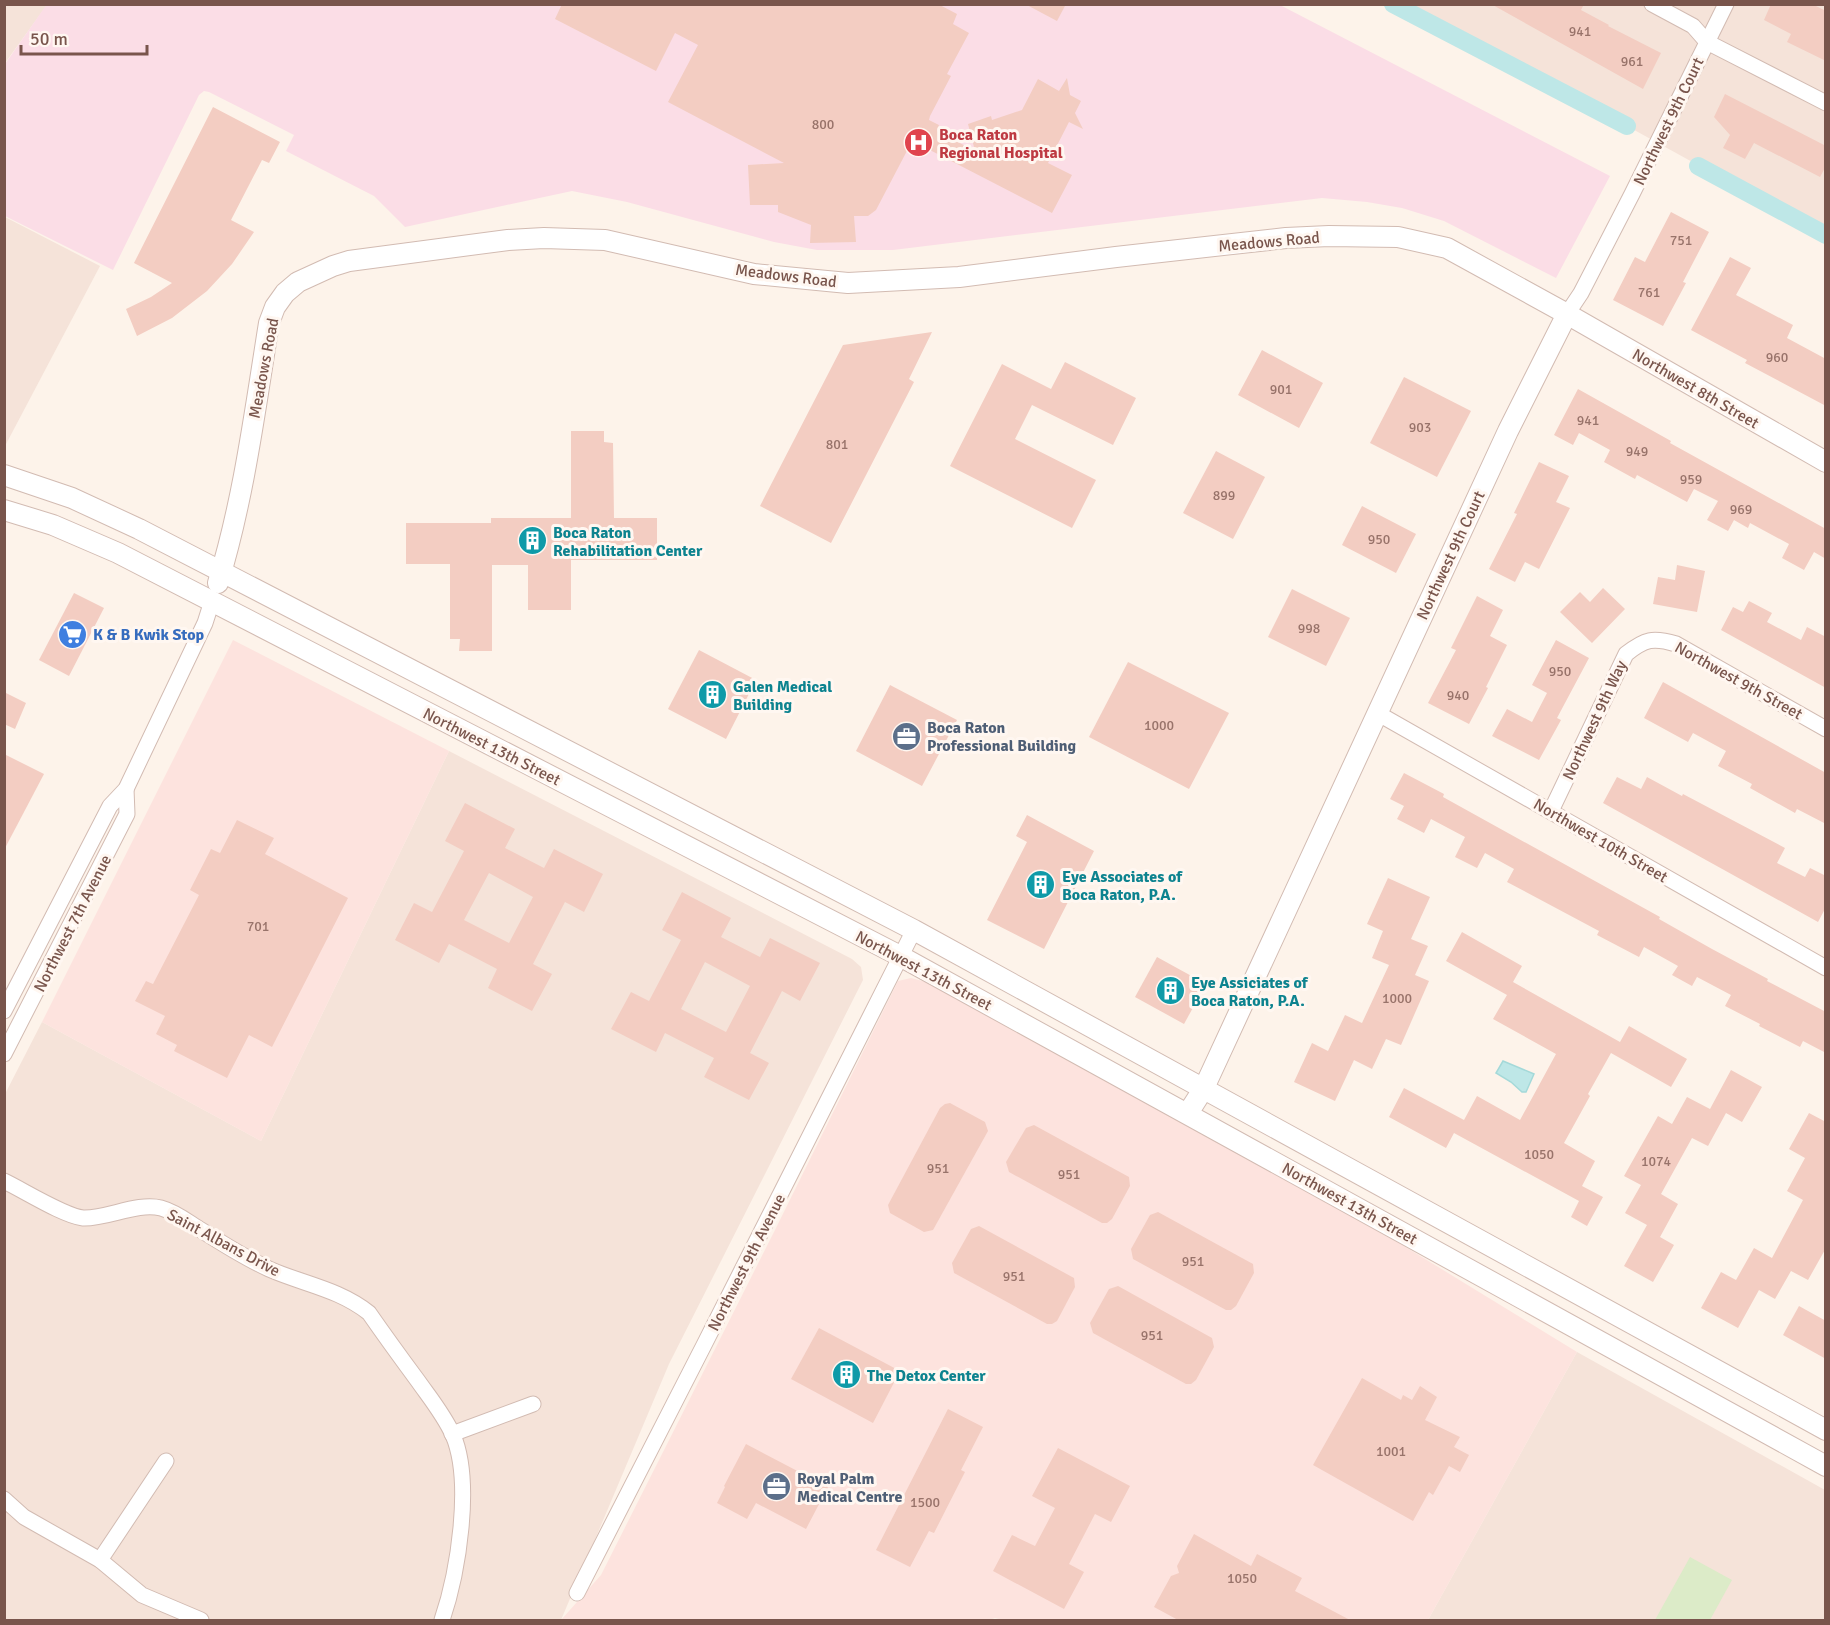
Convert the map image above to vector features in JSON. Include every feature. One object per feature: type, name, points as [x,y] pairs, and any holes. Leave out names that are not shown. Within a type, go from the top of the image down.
[{"type":"street","points":[[1652,4],[1693,26],[1707,42],[1826,103]]},
{"type":"street","name":"Northwest 9th Court","points":[[1188,1113],[1204,1088],[1508,431],[1567,314],[1581,293],[1617,224],[1726,4]]},
{"type":"street","name":"Meadows Road","points":[[221,572],[246,465],[269,323],[275,307],[285,293],[298,282],[315,273],[349,261],[508,240],[544,238],[605,240],[754,274],[848,283],[959,277],[1116,256],[1286,238],[1398,237],[1447,248],[1567,314]]},
{"type":"street","name":"Northwest 8th Street","points":[[1567,314],[1826,462]]},
{"type":"street","name":"Northwest 13th Street","points":[[4,475],[72,498],[139,529],[914,930],[1826,1430]]},
{"type":"street","name":"Northwest 13th Street","points":[[4,510],[53,525],[118,553],[900,956],[1826,1466]]},
{"type":"street","name":"Northwest 7th Avenue","points":[[4,1011],[110,806],[126,789],[205,623],[221,572]]},
{"type":"street","name":"Northwest 9th Street","points":[[1650,640],[1658,638],[1676,644],[1826,729]]},
{"type":"street","name":"Northwest 9th Way","points":[[1551,811],[1626,654],[1640,642],[1650,640]]},
{"type":"street","name":"Northwest 10th Street","points":[[1377,713],[1826,968]]},
{"type":"street","name":"Northwest 7th Avenue","points":[[4,1054],[127,814],[126,789]]},
{"type":"street","name":"Northwest 9th Avenue","points":[[577,1593],[914,930]]},
{"type":"street","name":"Saint Albans Drive","points":[[4,1181],[68,1213],[84,1218],[158,1207],[174,1213],[237,1252],[270,1269],[340,1294],[356,1302],[369,1313],[438,1408],[453,1434],[462,1466],[463,1500],[455,1569],[442,1620]]},
{"type":"street","points":[[453,1434],[533,1404]]},
{"type":"street","points":[[99,1560],[166,1461]]},
{"type":"street","points":[[4,1499],[24,1517],[99,1560],[142,1595],[158,1604],[201,1620]]},
{"type":"shaded area","name":"Boca Raton Regional Hospital","points":[[47,4],[1280,5],[1610,176],[1556,278],[1444,221],[1402,208],[1322,198],[893,250],[817,250],[774,242],[627,202],[572,191],[405,227],[374,196],[286,151],[294,135],[204,91],[199,95],[113,270],[5,216],[5,64]]},
{"type":"shaded area","points":[[4,5],[47,5],[5,63]]},
{"type":"shaded area","points":[[1393,5],[1825,5],[1825,235],[1627,126]]},
{"type":"shaded area","points":[[5,217],[100,266],[5,446]]},
{"type":"shaded area","points":[[233,640],[449,751],[261,1141],[42,1022]]},
{"type":"shaded area","points":[[449,751],[852,959],[861,967],[863,980],[669,1364],[561,1620],[5,1620],[4,1096],[42,1022],[261,1141]]},
{"type":"shaded area","points":[[911,978],[926,982],[1399,1243],[1577,1352],[1428,1620],[1003,1620],[995,1618],[989,1620],[561,1620],[601,1575],[898,981]]},
{"type":"shaded area","points":[[1577,1352],[1825,1490],[1825,1620],[1428,1620]]},
{"type":"green space","points":[[1690,1557],[1732,1580],[1710,1620],[1655,1620]]},
{"type":"water","points":[[1503,1061],[1534,1074],[1526,1092],[1522,1092],[1496,1073]]},
{"type":"building","name":"Boca Raton Regional Hospital","points":[[562,4],[938,4],[957,14],[953,24],[969,33],[947,74],[951,76],[930,116],[929,120],[939,125],[937,131],[975,151],[968,124],[991,116],[992,120],[1022,110],[1038,79],[1059,91],[1067,78],[1070,95],[1081,101],[1075,113],[1083,129],[1069,122],[1048,163],[1072,175],[1052,213],[926,148],[924,153],[909,147],[876,210],[868,216],[854,216],[856,242],[810,243],[811,225],[778,212],[778,205],[750,205],[748,165],[784,163],[668,102],[698,45],[675,33],[656,71],[555,19]]},
{"type":"building","points":[[1025,4],[1066,4],[1057,21]]},
{"type":"building","points":[[1491,4],[1584,4],[1581,10],[1661,53],[1643,89]]},
{"type":"building","points":[[1771,4],[1812,4],[1826,11],[1826,61],[1787,42],[1791,34],[1764,20]]},
{"type":"building","points":[[1725,94],[1826,146],[1826,166],[1820,177],[1754,143],[1745,159],[1723,148],[1730,135],[1714,117]]},
{"type":"building","points":[[213,107],[280,142],[269,163],[262,160],[231,220],[254,232],[232,264],[207,291],[172,318],[137,336],[126,309],[151,297],[172,283],[134,263]]},
{"type":"building","points":[[1671,212],[1709,232],[1663,326],[1613,300],[1635,257],[1645,262]]},
{"type":"building","points":[[1730,257],[1751,268],[1736,295],[1793,325],[1787,338],[1826,359],[1826,406],[1745,363],[1747,360],[1691,330]]},
{"type":"building","points":[[932,332],[909,379],[914,382],[831,543],[760,506],[843,345]]},
{"type":"building","points":[[1262,350],[1323,383],[1299,428],[1238,395]]},
{"type":"building","points":[[1065,362],[1136,398],[1113,445],[1032,405],[1015,439],[1096,480],[1072,528],[950,466],[1002,364],[1051,389]]},
{"type":"building","points":[[1404,377],[1471,411],[1437,477],[1370,443]]},
{"type":"building","points":[[1578,389],[1826,529],[1826,559],[1814,552],[1804,570],[1782,558],[1789,544],[1750,523],[1748,528],[1734,520],[1728,531],[1707,520],[1718,501],[1694,489],[1687,502],[1637,475],[1635,479],[1604,462],[1610,450],[1579,433],[1573,445],[1554,435]]},
{"type":"building","name":"Boca Raton Rehabilitation Center","points":[[571,431],[604,431],[604,442],[613,443],[614,518],[657,518],[657,560],[571,560],[571,610],[528,610],[528,565],[492,565],[492,651],[459,651],[460,639],[450,639],[450,564],[406,564],[406,523],[491,523],[491,518],[571,518]]},
{"type":"building","points":[[1216,451],[1265,477],[1233,539],[1183,513]]},
{"type":"building","points":[[1539,462],[1569,476],[1556,502],[1570,508],[1539,569],[1525,562],[1515,582],[1489,569],[1517,514],[1514,513]]},
{"type":"building","points":[[1362,506],[1416,534],[1396,573],[1342,545]]},
{"type":"building","points":[[1677,565],[1705,571],[1697,612],[1653,604],[1658,577],[1675,580]]},
{"type":"building","points":[[1603,588],[1625,609],[1592,643],[1560,612],[1580,592],[1590,602]]},
{"type":"building","points":[[1292,589],[1350,618],[1326,666],[1268,637]]},
{"type":"building","name":"K & B Kwik Stop","points":[[74,593],[104,608],[69,676],[39,660]]},
{"type":"building","points":[[1477,596],[1503,610],[1490,636],[1507,645],[1469,724],[1428,703],[1456,650],[1451,648]]},
{"type":"building","points":[[1749,601],[1772,613],[1767,622],[1801,640],[1807,627],[1826,637],[1826,688],[1721,630],[1733,607],[1743,612]]},
{"type":"building","points":[[1556,640],[1589,658],[1557,718],[1561,720],[1539,760],[1492,736],[1507,709],[1532,722],[1547,693],[1532,685]]},
{"type":"building","name":"Galen Medical Building","points":[[699,650],[756,680],[726,739],[668,709]]},
{"type":"building","points":[[1128,662],[1229,713],[1189,789],[1089,737]]},
{"type":"building","points":[[1663,682],[1826,773],[1826,824],[1797,809],[1795,813],[1750,788],[1752,784],[1718,766],[1726,751],[1693,733],[1688,742],[1644,718]]},
{"type":"building","name":"Boca Raton Professional Building","points":[[890,685],[957,720],[922,786],[856,751]]},
{"type":"building","points":[[4,692],[26,703],[15,729],[4,724]]},
{"type":"building","points":[[4,754],[44,774],[4,850]]},
{"type":"building","points":[[1404,773],[1660,917],[1659,919],[1768,979],[1767,981],[1826,1012],[1826,1053],[1803,1041],[1800,1047],[1759,1026],[1760,1024],[1725,1006],[1731,995],[1697,977],[1692,986],[1672,975],[1678,966],[1644,947],[1639,957],[1597,935],[1599,931],[1507,882],[1514,869],[1485,853],[1477,868],[1455,857],[1465,837],[1431,819],[1424,833],[1397,819],[1404,806],[1390,799]]},
{"type":"building","points":[[1617,777],[1641,789],[1647,777],[1682,796],[1683,794],[1785,848],[1777,863],[1805,877],[1810,868],[1826,876],[1826,907],[1818,922],[1603,803]]},
{"type":"building","points":[[465,803],[515,829],[505,848],[544,868],[554,849],[603,874],[584,912],[565,902],[533,964],[552,974],[532,1011],[488,988],[497,969],[449,944],[439,963],[395,940],[414,903],[432,912],[464,851],[445,841]],"holes":[[[489,873],[533,897],[509,943],[464,920]]]},
{"type":"building","name":"Eye Associates of Boca Raton, P.A.","points":[[1027,815],[1094,851],[1044,949],[987,920],[1027,842],[1016,836]]},
{"type":"building","points":[[237,820],[274,838],[265,854],[348,898],[272,1047],[249,1035],[227,1078],[174,1051],[177,1045],[156,1034],[165,1016],[135,1001],[146,981],[153,984],[199,895],[190,890],[211,849],[220,853]]},
{"type":"building","points":[[1388,878],[1430,897],[1411,939],[1428,946],[1415,975],[1429,981],[1401,1045],[1386,1039],[1372,1069],[1354,1060],[1335,1101],[1294,1082],[1312,1043],[1328,1051],[1345,1015],[1362,1023],[1389,965],[1372,958],[1383,931],[1367,924]]},
{"type":"building","points":[[682,892],[731,918],[721,937],[760,957],[770,938],[820,963],[800,1001],[782,991],[750,1053],[769,1063],[749,1100],[704,1077],[714,1058],[665,1033],[656,1052],[611,1029],[631,992],[649,1001],[681,940],[662,930]],"holes":[[[705,962],[750,986],[726,1032],[681,1009]]]},
{"type":"building","points":[[1462,932],[1522,966],[1513,982],[1620,1042],[1629,1026],[1687,1059],[1671,1087],[1611,1053],[1564,1143],[1595,1161],[1582,1186],[1603,1197],[1587,1226],[1571,1217],[1579,1201],[1454,1133],[1446,1148],[1389,1117],[1404,1088],[1464,1120],[1477,1096],[1520,1120],[1556,1054],[1493,1019],[1507,995],[1446,961]]},
{"type":"building","name":"Eye Assiciates of Boca Raton, P.A.","points":[[1157,957],[1206,984],[1184,1024],[1135,997]]},
{"type":"building","points":[[1731,1070],[1762,1087],[1742,1122],[1726,1113],[1708,1146],[1692,1138],[1661,1194],[1678,1204],[1660,1237],[1674,1245],[1653,1282],[1624,1266],[1647,1225],[1625,1213],[1641,1185],[1624,1176],[1658,1116],[1672,1124],[1687,1097],[1710,1109]]},
{"type":"building","points":[[950,1103],[985,1122],[988,1131],[933,1230],[924,1232],[890,1213],[888,1205],[940,1108]]},
{"type":"building","points":[[1809,1113],[1826,1122],[1826,1248],[1808,1280],[1791,1271],[1775,1299],[1759,1290],[1738,1328],[1701,1308],[1721,1272],[1736,1280],[1754,1248],[1772,1258],[1803,1200],[1787,1191],[1805,1158],[1789,1149]]},
{"type":"building","points":[[1034,1125],[1129,1177],[1130,1186],[1112,1219],[1107,1223],[1102,1223],[1009,1172],[1006,1162],[1026,1128]]},
{"type":"building","points":[[1158,1212],[1253,1264],[1254,1273],[1236,1306],[1231,1310],[1226,1310],[1133,1259],[1131,1249],[1150,1215]]},
{"type":"building","points":[[979,1226],[1074,1278],[1075,1287],[1057,1321],[1047,1324],[954,1273],[952,1263],[971,1229]]},
{"type":"building","points":[[1118,1286],[1212,1338],[1214,1347],[1196,1380],[1191,1384],[1186,1384],[1093,1333],[1090,1323],[1109,1289]]},
{"type":"building","points":[[1799,1306],[1826,1321],[1826,1359],[1783,1335]]},
{"type":"building","name":"The Detox Center","points":[[819,1328],[900,1371],[873,1423],[791,1379]]},
{"type":"building","points":[[1362,1378],[1401,1400],[1403,1395],[1412,1400],[1420,1386],[1437,1397],[1425,1420],[1460,1437],[1454,1447],[1469,1455],[1460,1472],[1449,1466],[1433,1495],[1429,1492],[1413,1521],[1313,1465]]},
{"type":"building","points":[[948,1409],[983,1427],[961,1470],[965,1472],[934,1533],[929,1531],[910,1567],[876,1550]]},
{"type":"building","name":"Royal Palm Medical Centre","points":[[746,1444],[828,1487],[806,1529],[756,1503],[747,1519],[717,1503]]},
{"type":"building","points":[[1058,1448],[1130,1486],[1111,1522],[1095,1514],[1069,1564],[1084,1572],[1064,1609],[993,1571],[1012,1535],[1035,1546],[1055,1508],[1032,1496]]},
{"type":"building","points":[[1194,1534],[1251,1566],[1257,1554],[1302,1578],[1295,1591],[1350,1620],[1178,1620],[1154,1607],[1171,1576],[1179,1573],[1177,1566]]},
{"type":"waterway","points":[[1393,4],[1627,126]]},
{"type":"waterway","points":[[1698,166],[1826,235]]},
{"type":"place","name":"Boca Raton Regional Hospital","points":[[918,143]]},
{"type":"place","name":"Boca Raton Rehabilitation Center","points":[[532,541]]},
{"type":"place","name":"K & B Kwik Stop","points":[[72,634]]},
{"type":"place","name":"Galen Medical Building","points":[[712,695]]},
{"type":"place","name":"Boca Raton Professional Building","points":[[906,736]]},
{"type":"place","name":"Eye Associates of Boca Raton, P.A.","points":[[1041,885]]},
{"type":"place","name":"Eye Assiciates of Boca Raton, P.A.","points":[[1170,991]]},
{"type":"place","name":"The Detox Center","points":[[846,1375]]},
{"type":"place","name":"Royal Palm Medical Centre","points":[[776,1487]]}]
